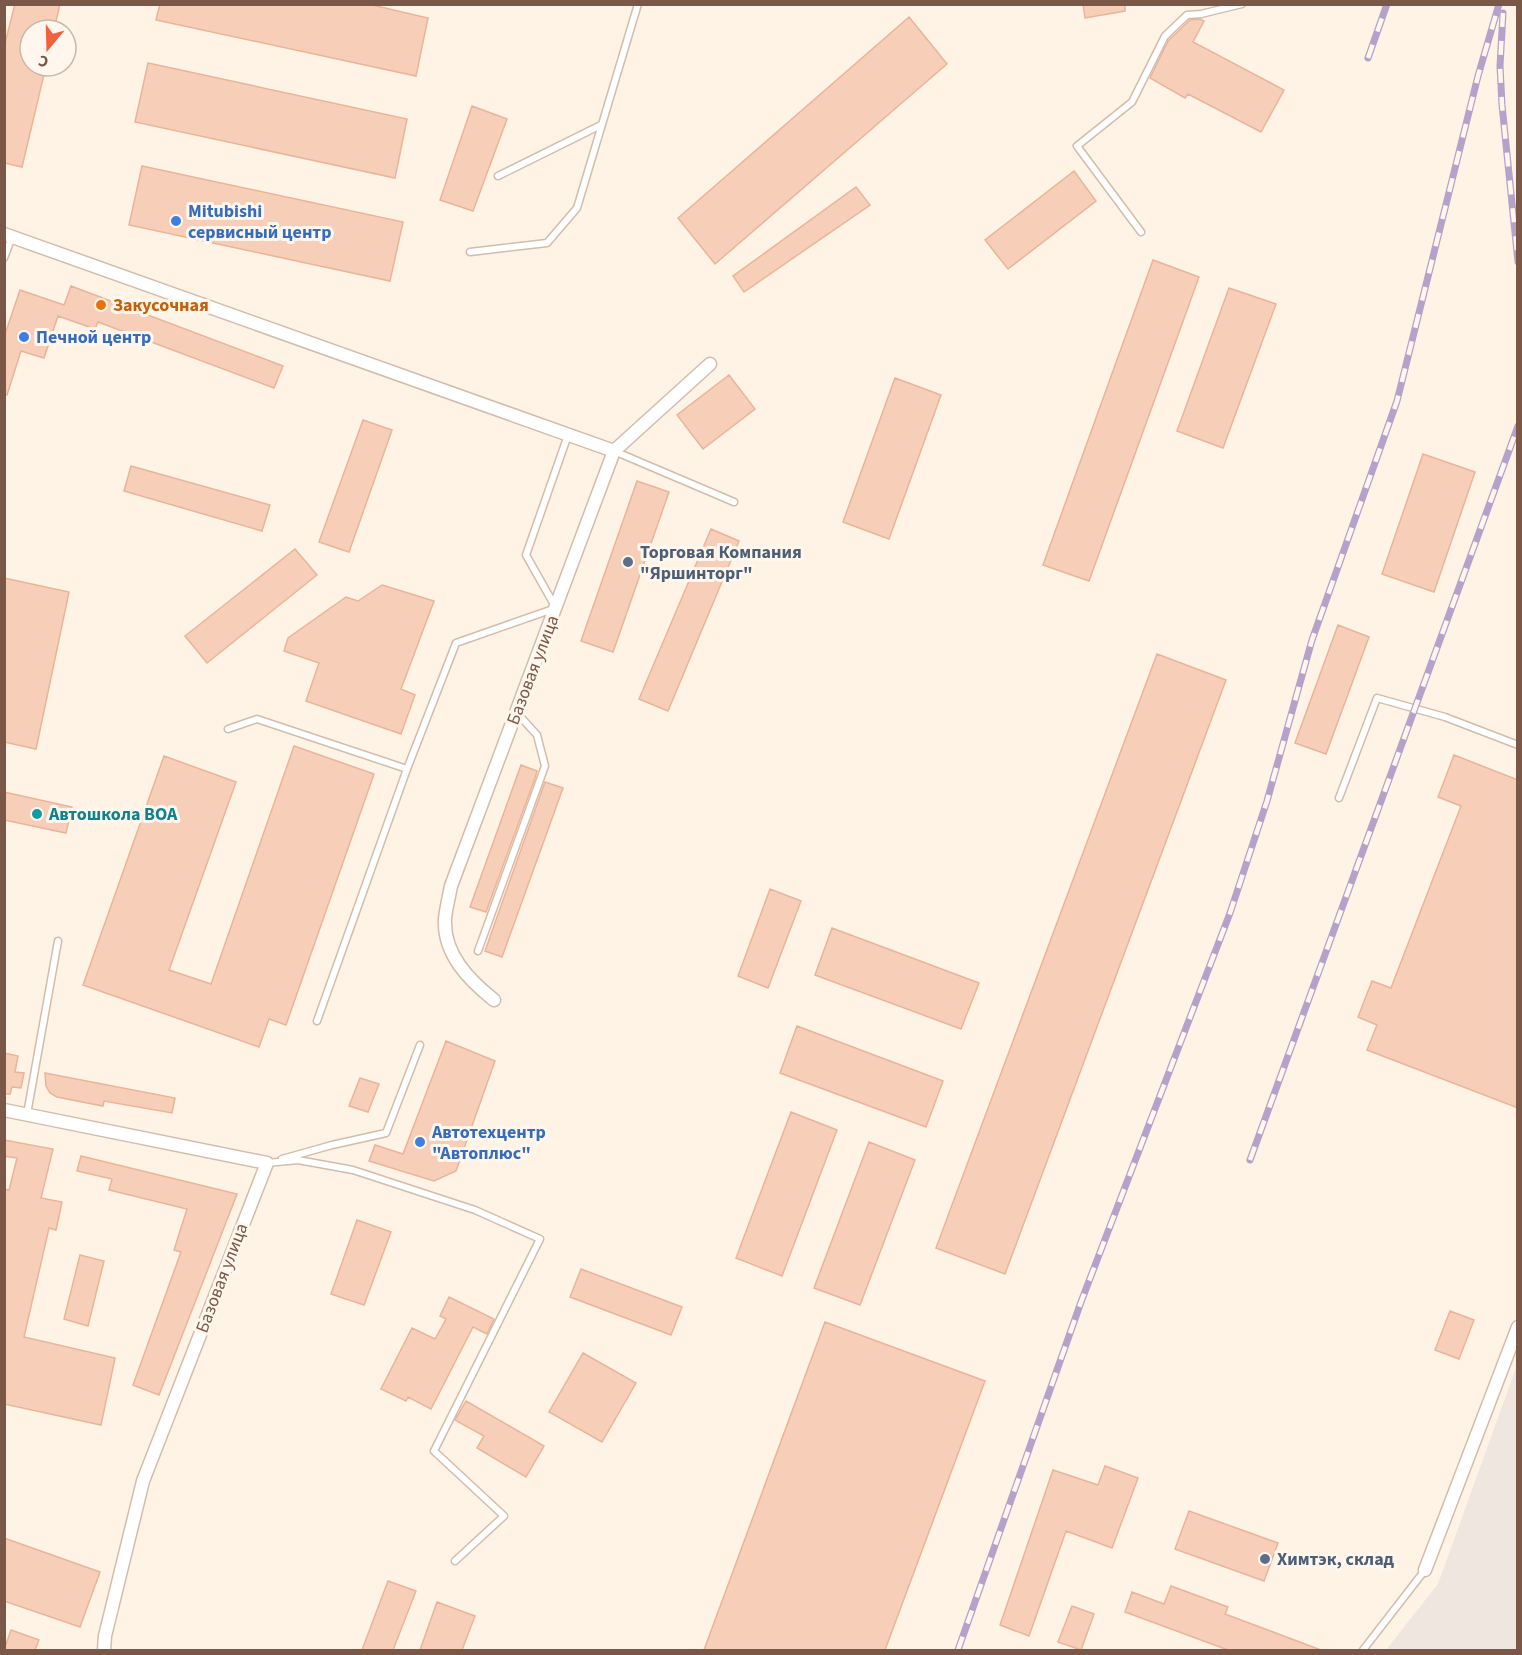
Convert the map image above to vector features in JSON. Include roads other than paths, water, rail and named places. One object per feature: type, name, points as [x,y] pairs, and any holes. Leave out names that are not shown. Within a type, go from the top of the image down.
[{"type":"street","points":[[8,236],[614,451]]},
{"type":"street","name":"Базовая улица","points":[[494,1000],[470,981],[450,950],[445,921],[451,886],[614,451],[710,364]]},
{"type":"street","points":[[4,1110],[267,1163]]},
{"type":"street","name":"Базовая улица","points":[[104,1650],[105,1636],[143,1481],[267,1163]]},
{"type":"street","points":[[1425,1569],[1518,1327]]},
{"type":"lane","points":[[470,252],[548,243],[577,208],[638,4]]},
{"type":"lane","points":[[1141,232],[1077,146],[1132,102],[1165,36],[1187,15],[1242,4]]},
{"type":"lane","points":[[498,176],[601,125]]},
{"type":"lane","points":[[4,258],[8,236]]},
{"type":"lane","points":[[317,1022],[407,769],[456,643],[556,608],[526,555],[568,435]]},
{"type":"lane","points":[[614,451],[734,502]]},
{"type":"lane","points":[[1339,798],[1377,698],[1445,717],[1518,745]]},
{"type":"lane","points":[[478,951],[545,766],[537,735],[517,713]]},
{"type":"lane","points":[[228,729],[257,718],[407,769]]},
{"type":"lane","points":[[27,1115],[58,940]]},
{"type":"lane","points":[[267,1163],[332,1144],[386,1133],[420,1045]]},
{"type":"lane","points":[[267,1163],[298,1160],[353,1170],[475,1209],[540,1239],[434,1451],[504,1516],[455,1561]]},
{"type":"lane","points":[[1363,1650],[1425,1569]]},
{"type":"railway","points":[[1368,58],[1387,4]]},
{"type":"railway","points":[[958,1650],[1081,1302],[1230,913],[1267,801],[1312,640],[1397,401],[1478,76],[1499,4]]},
{"type":"railway","points":[[1503,13],[1500,66],[1502,105],[1518,262]]},
{"type":"railway","points":[[1250,1160],[1518,426]]},
{"type":"place","name":"Mitubishi сервисный центр","points":[[176,221]]},
{"type":"place","name":"Закусочная","points":[[101,305]]},
{"type":"place","name":"Печной центр","points":[[24,337]]},
{"type":"place","name":"Торговая Компания \"Яршинторг\"","points":[[628,562]]},
{"type":"place","name":"Автошкола ВОА","points":[[37,814]]},
{"type":"place","name":"Автотехцентр \"Автоплюс\"","points":[[420,1142]]},
{"type":"place","name":"Химтэк, склад","points":[[1265,1559]]}]
